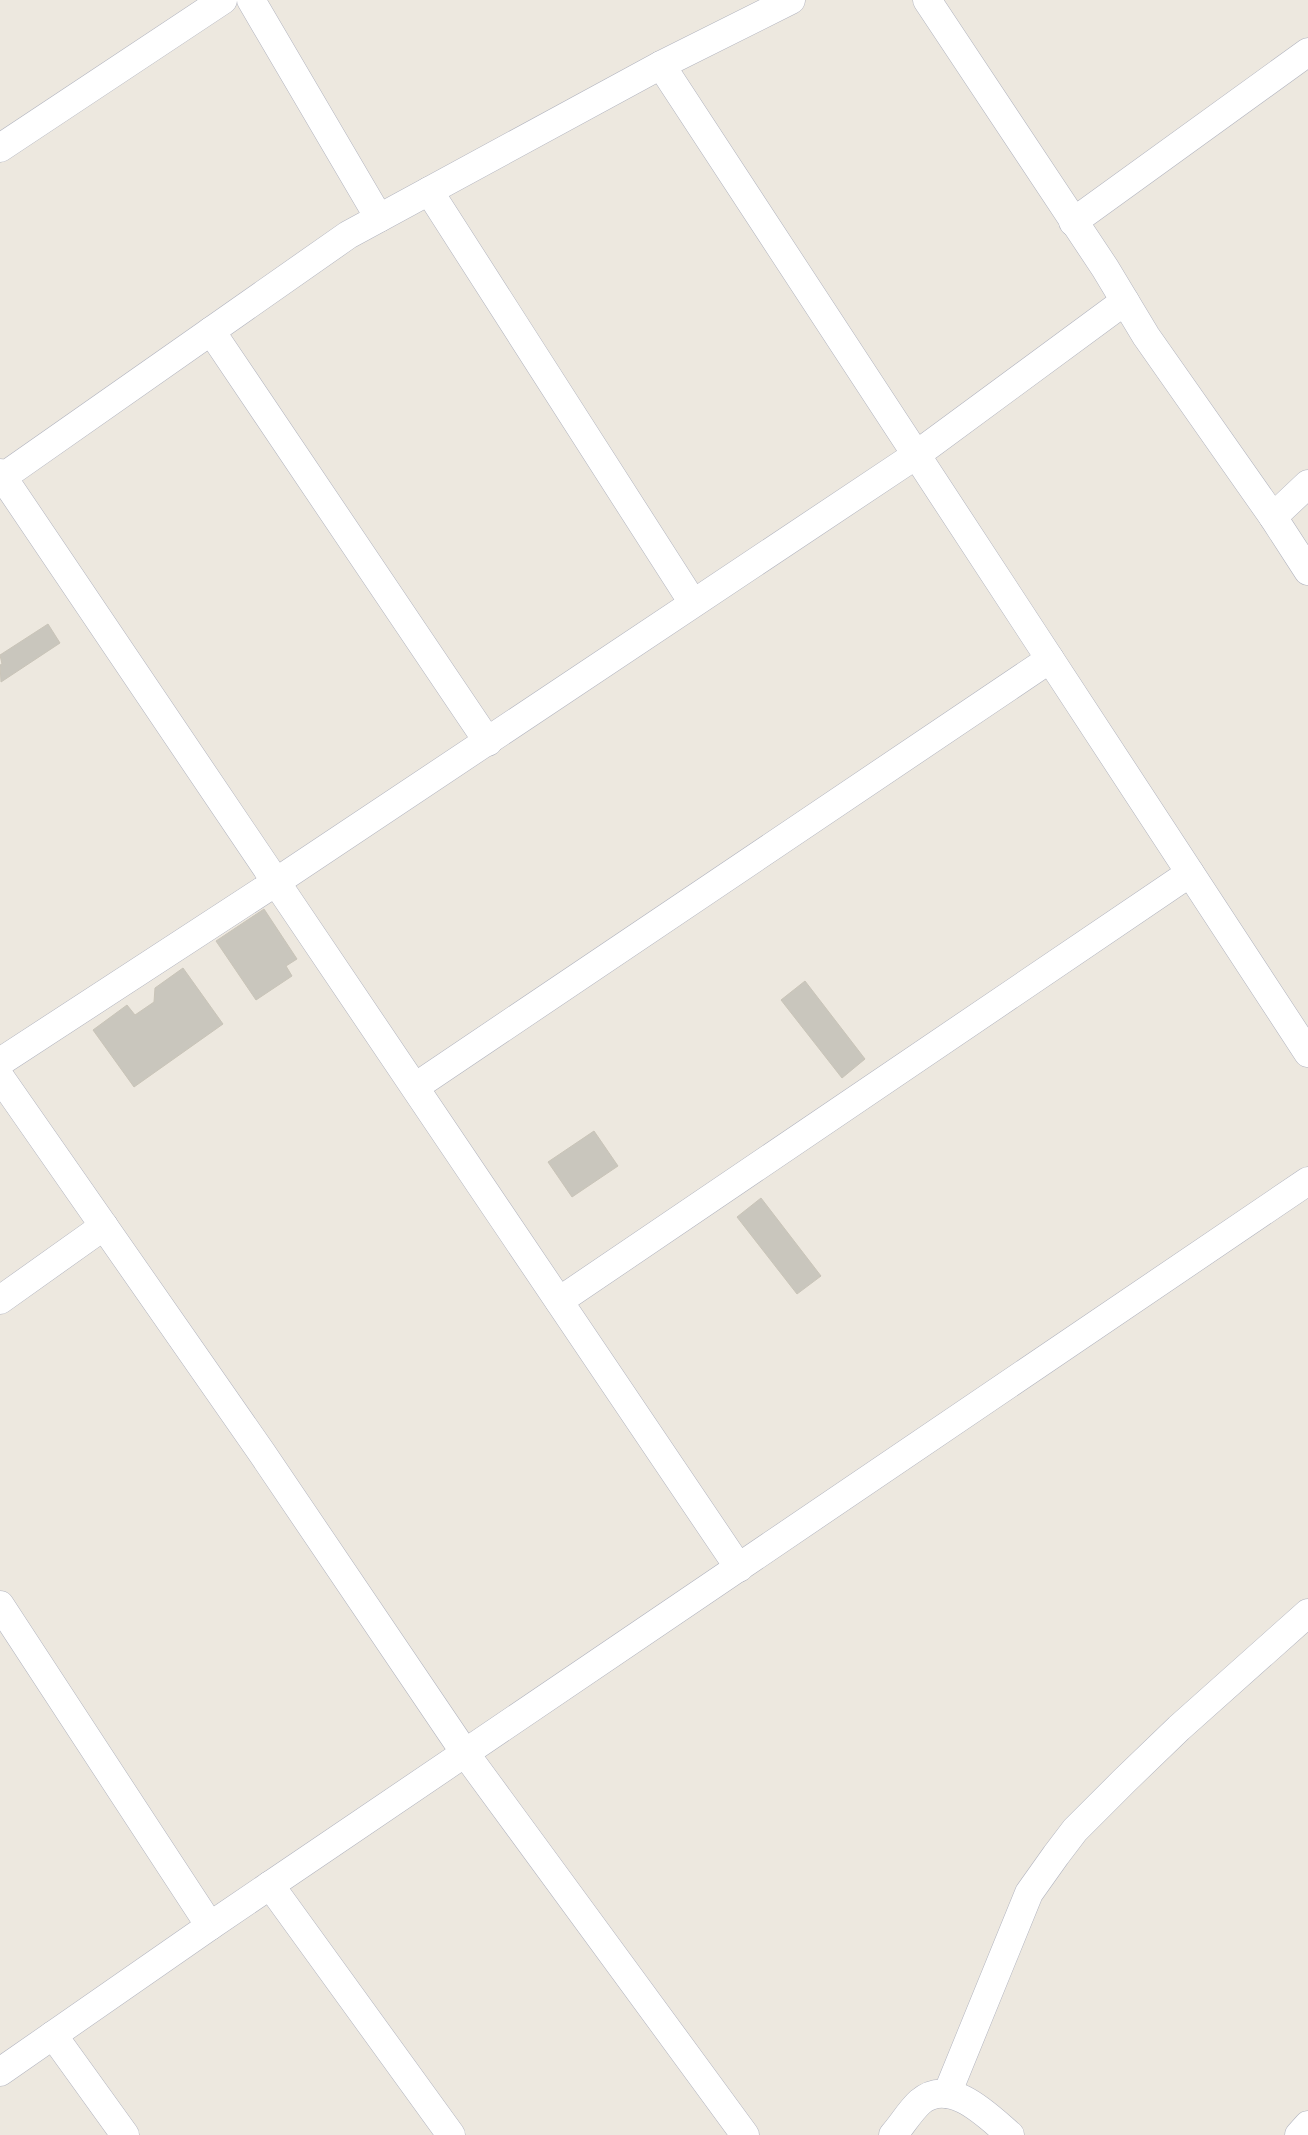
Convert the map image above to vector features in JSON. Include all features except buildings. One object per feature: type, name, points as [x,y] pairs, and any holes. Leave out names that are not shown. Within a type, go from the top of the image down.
[{"type":"street","points":[[0,148],[223,0]]},
{"type":"street","points":[[251,0],[379,218]]},
{"type":"street","points":[[739,1568],[1,476],[348,235],[660,65],[790,0]]},
{"type":"street","points":[[927,0],[1074,222],[1146,336],[1273,517],[1308,571]]},
{"type":"street","points":[[1074,222],[1308,52]]},
{"type":"street","points":[[660,65],[1308,1053]]},
{"type":"street","points":[[429,191],[693,603]]},
{"type":"street","points":[[0,1062],[488,742],[916,455],[1125,302]]},
{"type":"street","points":[[211,331],[488,742]]},
{"type":"street","points":[[1273,517],[1308,484]]},
{"type":"street","points":[[415,1087],[1050,659]]},
{"type":"street","points":[[559,1301],[1190,873]]},
{"type":"street","points":[[0,1078],[262,1453],[465,1753],[745,2135]]},
{"type":"street","points":[[0,2072],[270,1885],[1308,1181]]},
{"type":"street","points":[[0,1300],[104,1226]]},
{"type":"street","points":[[0,1605],[210,1926]]},
{"type":"street","points":[[947,2094],[1029,1893],[1056,1855],[1075,1830],[1124,1781],[1186,1722],[1308,1612]]},
{"type":"street","points":[[270,1885],[451,2135]]},
{"type":"street","points":[[53,2035],[125,2135]]},
{"type":"street","points":[[893,2135],[920,2102],[932,2096],[947,2094],[964,2100],[980,2109],[1010,2135]]},
{"type":"street","points":[[1299,2135],[1308,2125]]}]
